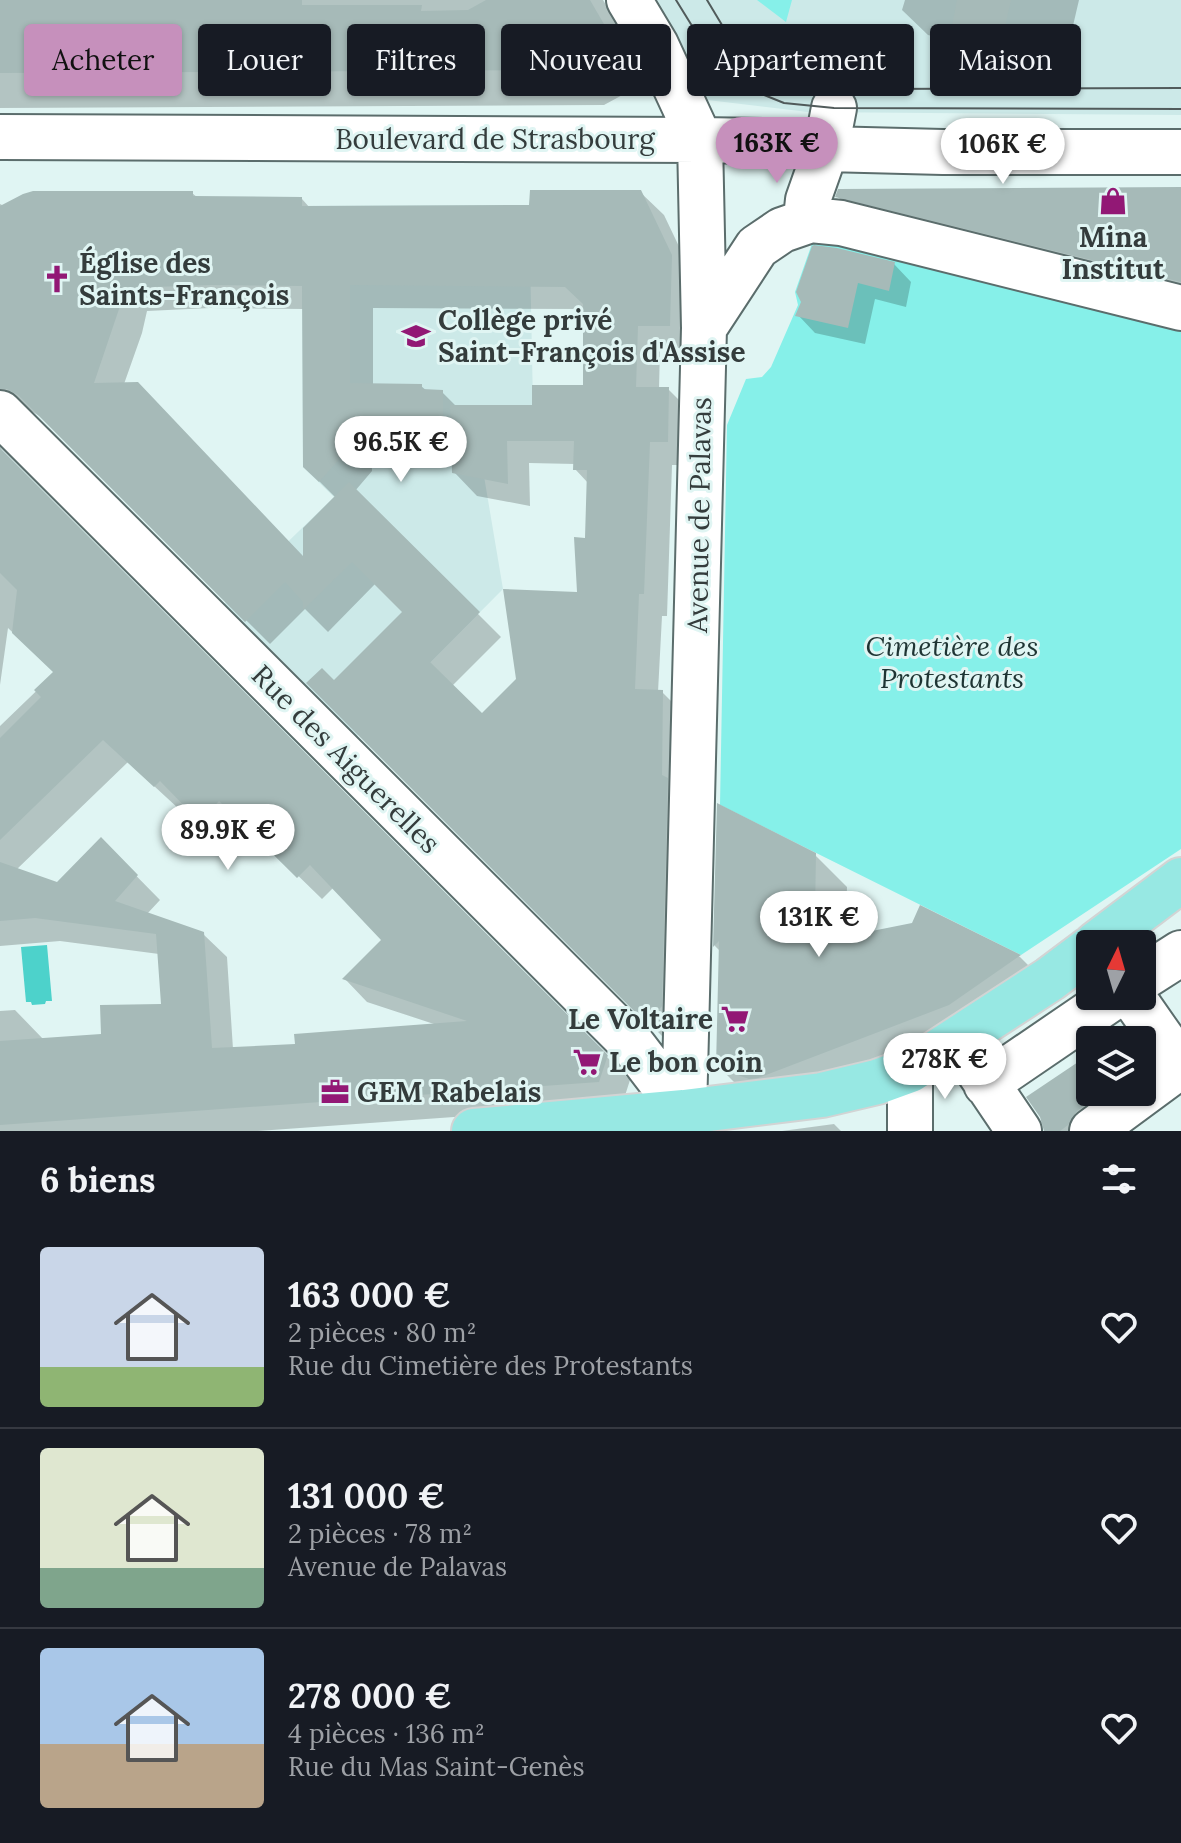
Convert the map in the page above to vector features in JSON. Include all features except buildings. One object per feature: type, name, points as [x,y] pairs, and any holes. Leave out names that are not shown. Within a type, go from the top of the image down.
[{"type":"main road","points":[[1115,930],[1180,883]]},
{"type":"main road","points":[[474,1131],[684,1122],[877,1082],[910,1070],[1076,960]]},
{"type":"street","points":[[629,0],[656,45],[700,140]]},
{"type":"street","points":[[811,220],[808,200],[830,128]]},
{"type":"street","name":"Boulevard de Strasbourg","points":[[0,137],[764,141],[830,128],[943,152],[1181,152]]},
{"type":"street","name":"Avenue de Palavas","points":[[684,1122],[704,328],[700,140]]},
{"type":"street","points":[[704,328],[757,247],[782,230],[811,220],[841,223],[1181,308]]},
{"type":"street","name":"Rue des Aiguerelles","points":[[0,413],[632,1044],[684,1122]]},
{"type":"street","points":[[1156,969],[1181,953]]},
{"type":"street","points":[[986,1084],[1094,1010]]},
{"type":"street","points":[[1092,1131],[1168,1075],[1173,1065],[1171,1052],[1142,1010]]},
{"type":"street","points":[[955,1040],[1019,1131]]},
{"type":"street","points":[[910,1070],[910,1131]]},
{"type":"shaded area","points":[[635,0],[1181,0],[1181,115],[808,112],[691,98],[914,96],[914,24],[687,24],[687,91],[671,63],[671,24],[649,24]]},
{"type":"shaded area","points":[[529,205],[533,405],[472,405],[503,589],[357,736],[224,604],[334,497],[303,467],[302,206]]},
{"type":"shaded area","points":[[47,945],[52,1001],[32,1005],[26,1002],[21,947]]},
{"type":"green space","points":[[757,0],[792,0],[786,22]]},
{"type":"green space","name":"Cimetière des Protestants","points":[[814,238],[1181,331],[1181,849],[1021,955],[720,805],[727,425],[746,379],[762,377],[771,367],[798,305],[795,292]]},
{"type":"tram line","points":[[676,0],[710,55],[734,79],[784,103],[834,108],[1181,109]]},
{"type":"tram line","points":[[707,0],[722,25],[746,50],[766,66],[806,83],[867,89],[1181,88]]},
{"type":"place","name":"Mina Institut","points":[[1113,201]]},
{"type":"place","name":"Église des Saints-François","points":[[57,279]]},
{"type":"place","name":"Collège privé Saint-François d'Assise","points":[[416,336]]},
{"type":"place","name":"Le Voltaire","points":[[735,1019]]},
{"type":"place","name":"Le bon coin","points":[[587,1062]]},
{"type":"place","name":"GEM Rabelais","points":[[335,1092]]}]
